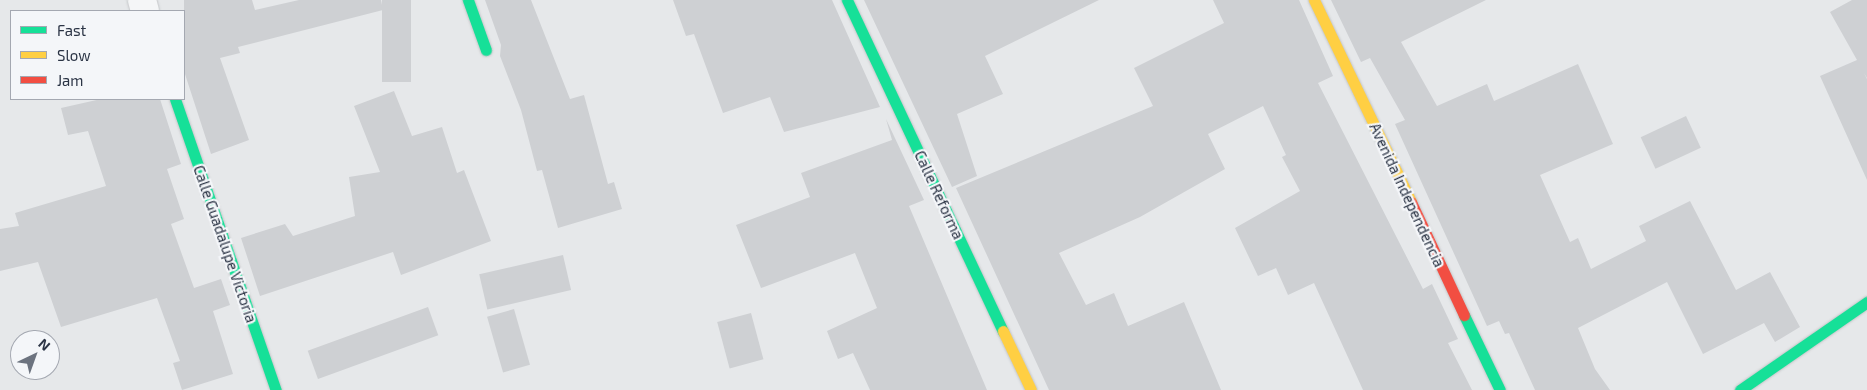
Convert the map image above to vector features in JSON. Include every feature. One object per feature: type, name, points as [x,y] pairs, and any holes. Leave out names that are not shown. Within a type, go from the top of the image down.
[{"type":"street","points":[[468,0],[486,50]]},
{"type":"street","name":"Calle Reforma","points":[[847,0],[1031,390]]},
{"type":"street","name":"Avenida Independencia","points":[[1314,0],[1500,390]]},
{"type":"street","name":"Calle Guadalupe Victoria","points":[[175,100],[276,390]]},
{"type":"street","points":[[1740,390],[1867,302]]},
{"type":"building","points":[[184,0],[252,0],[255,10],[299,0],[381,0],[383,10],[238,47],[240,53],[220,58],[249,140],[211,154],[185,74]]},
{"type":"building","points":[[382,0],[411,0],[411,82],[382,82]]},
{"type":"building","points":[[485,0],[531,0],[570,99],[584,95],[608,184],[614,182],[622,209],[558,228],[542,170],[537,171],[521,110],[500,56],[501,45]]},
{"type":"building","points":[[673,0],[832,0],[880,107],[784,132],[770,97],[723,113],[694,34],[686,36]]},
{"type":"building","points":[[864,0],[1099,0],[985,56],[1003,94],[957,114],[977,176],[952,187]]},
{"type":"building","points":[[1213,0],[1299,0],[1333,76],[1318,83],[1423,289],[1432,284],[1458,339],[1448,343],[1472,390],[1363,390],[1314,283],[1288,295],[1276,268],[1258,276],[1235,228],[1300,191],[1282,157],[1286,155],[1263,106],[1208,134],[1225,169],[1140,217],[1059,253],[1086,305],[1114,293],[1128,326],[1184,302],[1221,390],[1049,390],[956,188],[1153,106],[1134,68],[1224,23]]},
{"type":"building","points":[[1331,0],[1486,0],[1401,42],[1437,106],[1487,84],[1494,101],[1578,64],[1613,144],[1540,175],[1570,242],[1578,238],[1591,269],[1646,241],[1639,226],[1690,201],[1736,290],[1770,272],[1800,327],[1775,342],[1764,323],[1703,354],[1667,282],[1578,328],[1595,369],[1610,390],[1535,390],[1509,333],[1505,334],[1499,321],[1487,326],[1395,124],[1405,120],[1370,58],[1361,62]]},
{"type":"building","points":[[1852,0],[1867,0],[1867,78],[1864,73],[1867,79],[1867,180],[1820,76],[1857,60],[1830,12]]},
{"type":"building","points":[[394,91],[412,136],[442,127],[457,173],[464,170],[491,241],[401,275],[393,252],[260,296],[241,238],[285,224],[293,236],[355,216],[349,177],[380,172],[354,106]]},
{"type":"building","points":[[97,100],[160,100],[181,164],[167,169],[184,219],[171,224],[194,288],[221,279],[230,305],[213,311],[233,374],[182,390],[173,363],[180,361],[157,298],[61,327],[38,262],[0,271],[0,229],[19,226],[15,213],[106,186],[88,131],[68,135],[61,108]]},
{"type":"building","points":[[1686,116],[1701,148],[1655,169],[1641,137]]},
{"type":"building","points":[[886,119],[924,200],[909,206],[987,390],[870,390],[853,353],[838,359],[827,331],[877,308],[855,253],[761,288],[736,225],[810,197],[801,173],[892,140]]},
{"type":"building","points":[[563,255],[571,290],[487,309],[479,274]]},
{"type":"building","points":[[428,307],[438,335],[318,379],[308,351]]},
{"type":"building","points":[[514,309],[530,365],[503,372],[487,317]]},
{"type":"building","points":[[751,313],[763,359],[730,368],[717,322]]},
{"type":"traffic: fast","points":[[468,0],[486,50]]},
{"type":"traffic: fast","points":[[847,0],[1003,331]]},
{"type":"traffic: fast","points":[[175,100],[276,390]]},
{"type":"traffic: fast","points":[[1740,390],[1867,302]]},
{"type":"traffic: fast","points":[[1464,315],[1500,390]]},
{"type":"traffic: slow","points":[[1314,0],[1411,202]]},
{"type":"traffic: slow","points":[[1003,331],[1031,390]]},
{"type":"traffic: jam","points":[[1411,202],[1464,315]]}]
